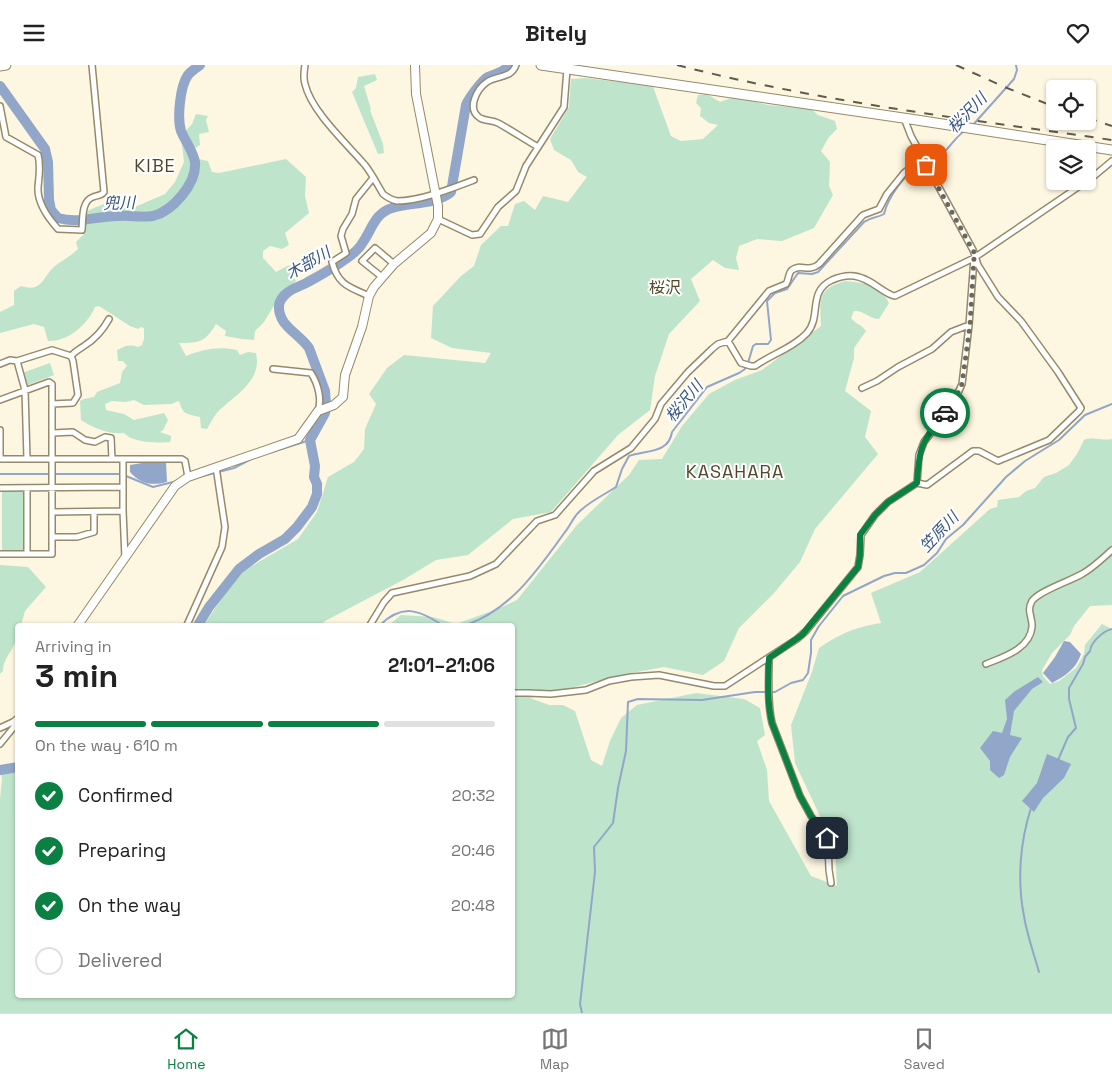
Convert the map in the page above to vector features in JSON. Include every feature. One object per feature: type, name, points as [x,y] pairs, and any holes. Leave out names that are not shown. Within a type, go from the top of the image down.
[{"type":"highway","points":[[0,66],[6,65]]},
{"type":"highway","points":[[541,65],[1112,150]]},
{"type":"street","points":[[0,106],[6,137],[38,155],[40,162],[38,189],[42,206],[50,220],[58,229],[82,230],[83,214],[87,201],[104,193],[92,65]]},
{"type":"street","points":[[305,65],[305,86],[310,96],[332,130],[360,159],[383,194],[396,201],[436,194],[474,180]]},
{"type":"street","points":[[318,411],[334,405],[343,397],[344,375],[362,327],[369,296],[394,264],[431,233],[438,219],[436,194],[416,94],[416,65]]},
{"type":"street","points":[[516,65],[511,73],[487,82],[477,95],[472,107],[474,112],[482,119],[496,121],[538,147]]},
{"type":"street","points":[[438,219],[472,235],[480,234],[498,207],[516,191],[526,166],[564,107],[562,67]]},
{"type":"street","points":[[515,693],[550,694],[586,690],[609,681],[659,675],[714,686],[726,686],[802,635],[858,567],[860,535],[875,515],[888,502],[917,483],[927,485],[973,451],[979,451],[998,461],[1049,440],[1079,411],[1081,408],[1058,372],[1021,321],[998,297],[978,265],[905,124],[904,118]]},
{"type":"street","points":[[371,623],[392,593],[470,576],[496,564],[537,521],[555,515],[594,471],[630,447],[655,419],[661,404],[688,372],[718,344],[728,341],[765,295],[786,284],[794,268],[811,269],[819,265],[863,215],[878,209],[904,173],[925,161]]},
{"type":"street","points":[[1096,174],[1112,161]]},
{"type":"street","points":[[369,296],[350,288],[342,281],[335,274],[332,262],[346,253],[341,236],[343,229],[352,213],[356,199],[373,178]]},
{"type":"street","points":[[728,341],[743,365],[750,367],[792,345],[806,334],[813,322],[816,295],[820,288],[829,281],[854,276],[866,279],[881,288],[888,295],[895,296],[975,257],[1074,190]]},
{"type":"street","points":[[382,277],[362,261],[375,248],[394,264]]},
{"type":"street","points":[[917,483],[919,455],[924,442],[953,404],[962,384],[970,325],[975,257]]},
{"type":"street","points":[[71,356],[102,331],[109,319]]},
{"type":"street","points":[[862,388],[932,349],[951,332],[970,325]]},
{"type":"street","points":[[0,365],[10,360],[17,361],[52,350],[71,356],[74,361],[78,395],[73,403],[52,404]]},
{"type":"street","points":[[17,361],[25,390],[27,459]]},
{"type":"street","points":[[79,623],[176,487],[188,477],[298,439],[318,411],[320,397],[318,387],[311,373],[274,369]]},
{"type":"street","points":[[0,400],[49,382],[52,384],[52,554],[0,554]]},
{"type":"street","points":[[0,430],[0,459],[182,459],[185,461],[188,477]]},
{"type":"street","points":[[53,433],[73,432],[85,441],[95,442],[105,437],[111,438],[112,459]]},
{"type":"street","points":[[124,459],[123,511],[125,558]]},
{"type":"street","points":[[188,623],[222,547],[225,527],[216,467]]},
{"type":"street","points":[[0,488],[123,487]]},
{"type":"street","points":[[27,488],[27,554]]},
{"type":"street","points":[[53,511],[123,511]]},
{"type":"street","points":[[52,537],[77,537],[94,532],[94,512]]},
{"type":"street","points":[[986,664],[1008,656],[1028,638],[1032,627],[1028,612],[1031,603],[1038,595],[1083,574],[1112,550]]},
{"type":"street","points":[[769,658],[768,682],[772,723],[800,796],[811,816],[827,838],[831,883]]},
{"type":"street","points":[[0,728],[15,720]]},
{"type":"street","points":[[0,744],[15,726]]},
{"type":"green space","points":[[375,74],[377,80],[364,86],[370,110],[383,144],[384,153],[378,154],[352,92],[356,88],[358,77]]},
{"type":"green space","points":[[585,78],[652,84],[671,136],[681,141],[703,139],[718,125],[709,123],[700,116],[701,108],[696,103],[698,95],[707,94],[720,102],[734,97],[768,105],[811,109],[818,115],[835,121],[837,129],[829,137],[821,151],[830,162],[829,186],[833,195],[814,228],[782,241],[757,239],[739,246],[736,258],[739,270],[725,268],[713,260],[691,279],[700,301],[669,334],[655,376],[650,410],[618,435],[551,512],[513,519],[468,555],[436,560],[323,623],[205,623],[228,589],[245,570],[298,539],[317,512],[328,477],[354,462],[364,449],[365,429],[376,404],[369,394],[387,368],[404,355],[485,363],[491,353],[452,348],[431,338],[433,306],[461,276],[474,266],[481,245],[501,226],[508,226],[515,204],[524,201],[535,210],[543,196],[568,202],[587,177],[578,172],[571,160],[554,150],[550,139],[569,107],[571,79]]},
{"type":"green space","points":[[196,114],[208,116],[206,120],[209,132],[199,134],[200,145],[195,148],[198,159],[208,161],[212,172],[219,173],[286,159],[306,177],[305,196],[309,213],[285,233],[289,245],[282,249],[270,246],[263,251],[263,258],[276,272],[287,266],[294,265],[296,270],[293,277],[296,281],[281,294],[264,322],[255,331],[254,340],[225,336],[226,331],[216,324],[205,338],[192,343],[179,343],[186,356],[217,348],[237,350],[240,355],[248,352],[256,353],[256,370],[252,378],[242,391],[218,412],[207,429],[201,428],[200,417],[184,411],[179,401],[171,404],[144,405],[134,400],[126,402],[112,401],[105,404],[106,410],[124,414],[134,420],[164,413],[168,420],[160,432],[171,436],[170,442],[145,442],[133,439],[124,433],[102,430],[81,420],[80,401],[94,397],[97,392],[120,383],[122,372],[127,366],[123,361],[118,361],[117,350],[127,346],[138,347],[142,345],[144,328],[138,329],[130,326],[99,306],[95,307],[88,320],[76,331],[63,339],[48,341],[44,327],[34,324],[0,333],[0,312],[14,305],[14,291],[21,286],[28,288],[38,286],[55,266],[78,249],[76,242],[86,232],[85,215],[89,210],[104,204],[119,203],[135,207],[165,194],[175,182],[184,162],[181,136],[192,124]]},
{"type":"green space","points":[[846,281],[871,286],[881,292],[889,303],[879,319],[854,311],[851,318],[866,331],[854,348],[854,358],[845,391],[871,411],[865,437],[878,454],[815,529],[800,562],[774,593],[739,628],[724,661],[703,675],[664,667],[626,674],[530,698],[549,705],[563,705],[575,711],[591,760],[602,766],[610,741],[621,718],[637,705],[696,693],[744,699],[760,708],[765,735],[757,741],[767,770],[769,801],[811,876],[837,886],[835,848],[795,763],[791,725],[812,672],[819,648],[848,632],[881,623],[871,593],[920,572],[990,509],[997,507],[998,500],[1019,497],[1026,491],[1035,488],[1044,477],[1056,473],[1069,465],[1084,440],[1090,438],[1112,439],[1112,605],[1090,606],[1074,626],[1070,635],[1052,653],[1042,670],[1043,676],[1050,684],[1059,681],[1076,668],[1084,654],[1085,645],[1102,624],[1112,629],[1112,1013],[0,1013],[1,774],[15,767],[15,998],[515,998],[515,623],[459,623],[517,600],[577,525],[629,475],[639,460],[662,459],[682,426],[709,394],[735,380],[762,370],[821,326],[820,309],[822,296],[830,287]]},
{"type":"green space","points":[[50,363],[54,375],[28,385],[25,384],[22,373]]},
{"type":"green space","points":[[2,492],[25,492],[25,549],[23,551],[4,551],[2,549]]},
{"type":"green space","points":[[0,565],[28,567],[46,587],[25,611],[22,623],[15,623],[15,642],[0,674]]},
{"type":"green space","points":[[401,615],[433,617],[453,623],[391,623]]},
{"type":"water","points":[[166,462],[167,482],[147,483],[138,479],[130,472],[130,465]]},
{"type":"water","points":[[1064,641],[1070,642],[1081,654],[1070,671],[1052,683],[1043,673]]},
{"type":"water","points":[[1038,677],[1043,682],[1032,689],[1014,711],[1010,735],[1022,738],[1010,757],[1004,775],[999,778],[990,770],[990,761],[980,748],[993,731],[1002,733],[1007,719],[1005,700],[1015,691]]},
{"type":"water","points":[[1047,754],[1071,764],[1064,778],[1043,798],[1034,812],[1022,801],[1037,783]]},
{"type":"waterway","name":"兜川","points":[[0,86],[45,149],[48,162],[49,200],[51,210],[58,218],[73,220],[110,216],[149,217],[161,213],[176,202],[192,179],[195,162],[181,131],[179,110],[185,80],[200,65]]},
{"type":"waterway","name":"木部川","points":[[199,623],[209,607],[239,569],[259,554],[285,539],[297,527],[312,507],[317,494],[317,484],[314,477],[315,466],[310,440],[325,413],[325,391],[309,348],[282,319],[279,306],[281,300],[289,291],[328,271],[354,253],[362,244],[374,222],[386,210],[438,199],[451,192],[466,105],[485,79],[502,71],[509,65]]},
{"type":"waterway","name":"桜沢川","points":[[972,126],[1014,79],[1017,70],[1016,65]]},
{"type":"waterway","name":"桜沢川","points":[[471,623],[497,609],[523,586],[545,560],[578,513],[591,502],[616,487],[629,456],[661,448],[670,439],[672,432],[707,387],[745,369],[753,346],[756,344],[768,344],[771,340],[767,301],[775,293],[787,289],[798,273],[812,274],[818,272],[864,222],[884,214],[893,193],[914,169],[942,154],[966,130]]},
{"type":"waterway","name":"笠原川","points":[[582,1013],[580,1004],[595,872],[594,847],[613,823],[626,751],[628,702],[638,699],[702,700],[755,692],[775,692],[791,683],[803,680],[808,673],[811,640],[819,626],[843,596],[884,576],[906,573],[924,565],[937,553],[946,539],[963,525],[1006,477],[1025,461],[1059,440],[1085,415],[1112,404]]},
{"type":"waterway","points":[[272,452],[310,440]]},
{"type":"waterway","points":[[199,477],[234,468],[253,458]]},
{"type":"waterway","points":[[0,474],[121,474],[153,487],[177,481]]},
{"type":"waterway","name":"桜沢川","points":[[382,623],[396,614],[410,611],[418,612],[439,623]]},
{"type":"waterway","points":[[1058,760],[1068,737],[1076,728],[1069,699],[1069,688],[1095,641],[1105,632],[1112,629]]},
{"type":"waterway","name":"木部川","points":[[0,770],[15,768]]},
{"type":"waterway","points":[[1031,808],[1024,834],[1020,875],[1025,923],[1039,972]]},
{"type":"railway","points":[[677,65],[785,89],[894,109],[1112,140]]},
{"type":"railway","points":[[956,65],[1046,103]]},
{"type":"railway","points":[[1096,121],[1112,126]]},
{"type":"way so far","points":[[926,165],[976,256],[974,258],[970,325],[962,384],[953,404],[945,413]]},
{"type":"district","name":"KIBE","points":[[155,165]]},
{"type":"district","name":"桜沢","points":[[665,287]]},
{"type":"district","name":"KASAHARA","points":[[735,471]]},
{"type":"route","points":[[827,838],[811,816],[800,796],[772,723],[768,682],[769,658],[806,631],[858,567],[860,535],[875,515],[888,502],[917,483],[921,447],[945,413]]}]
